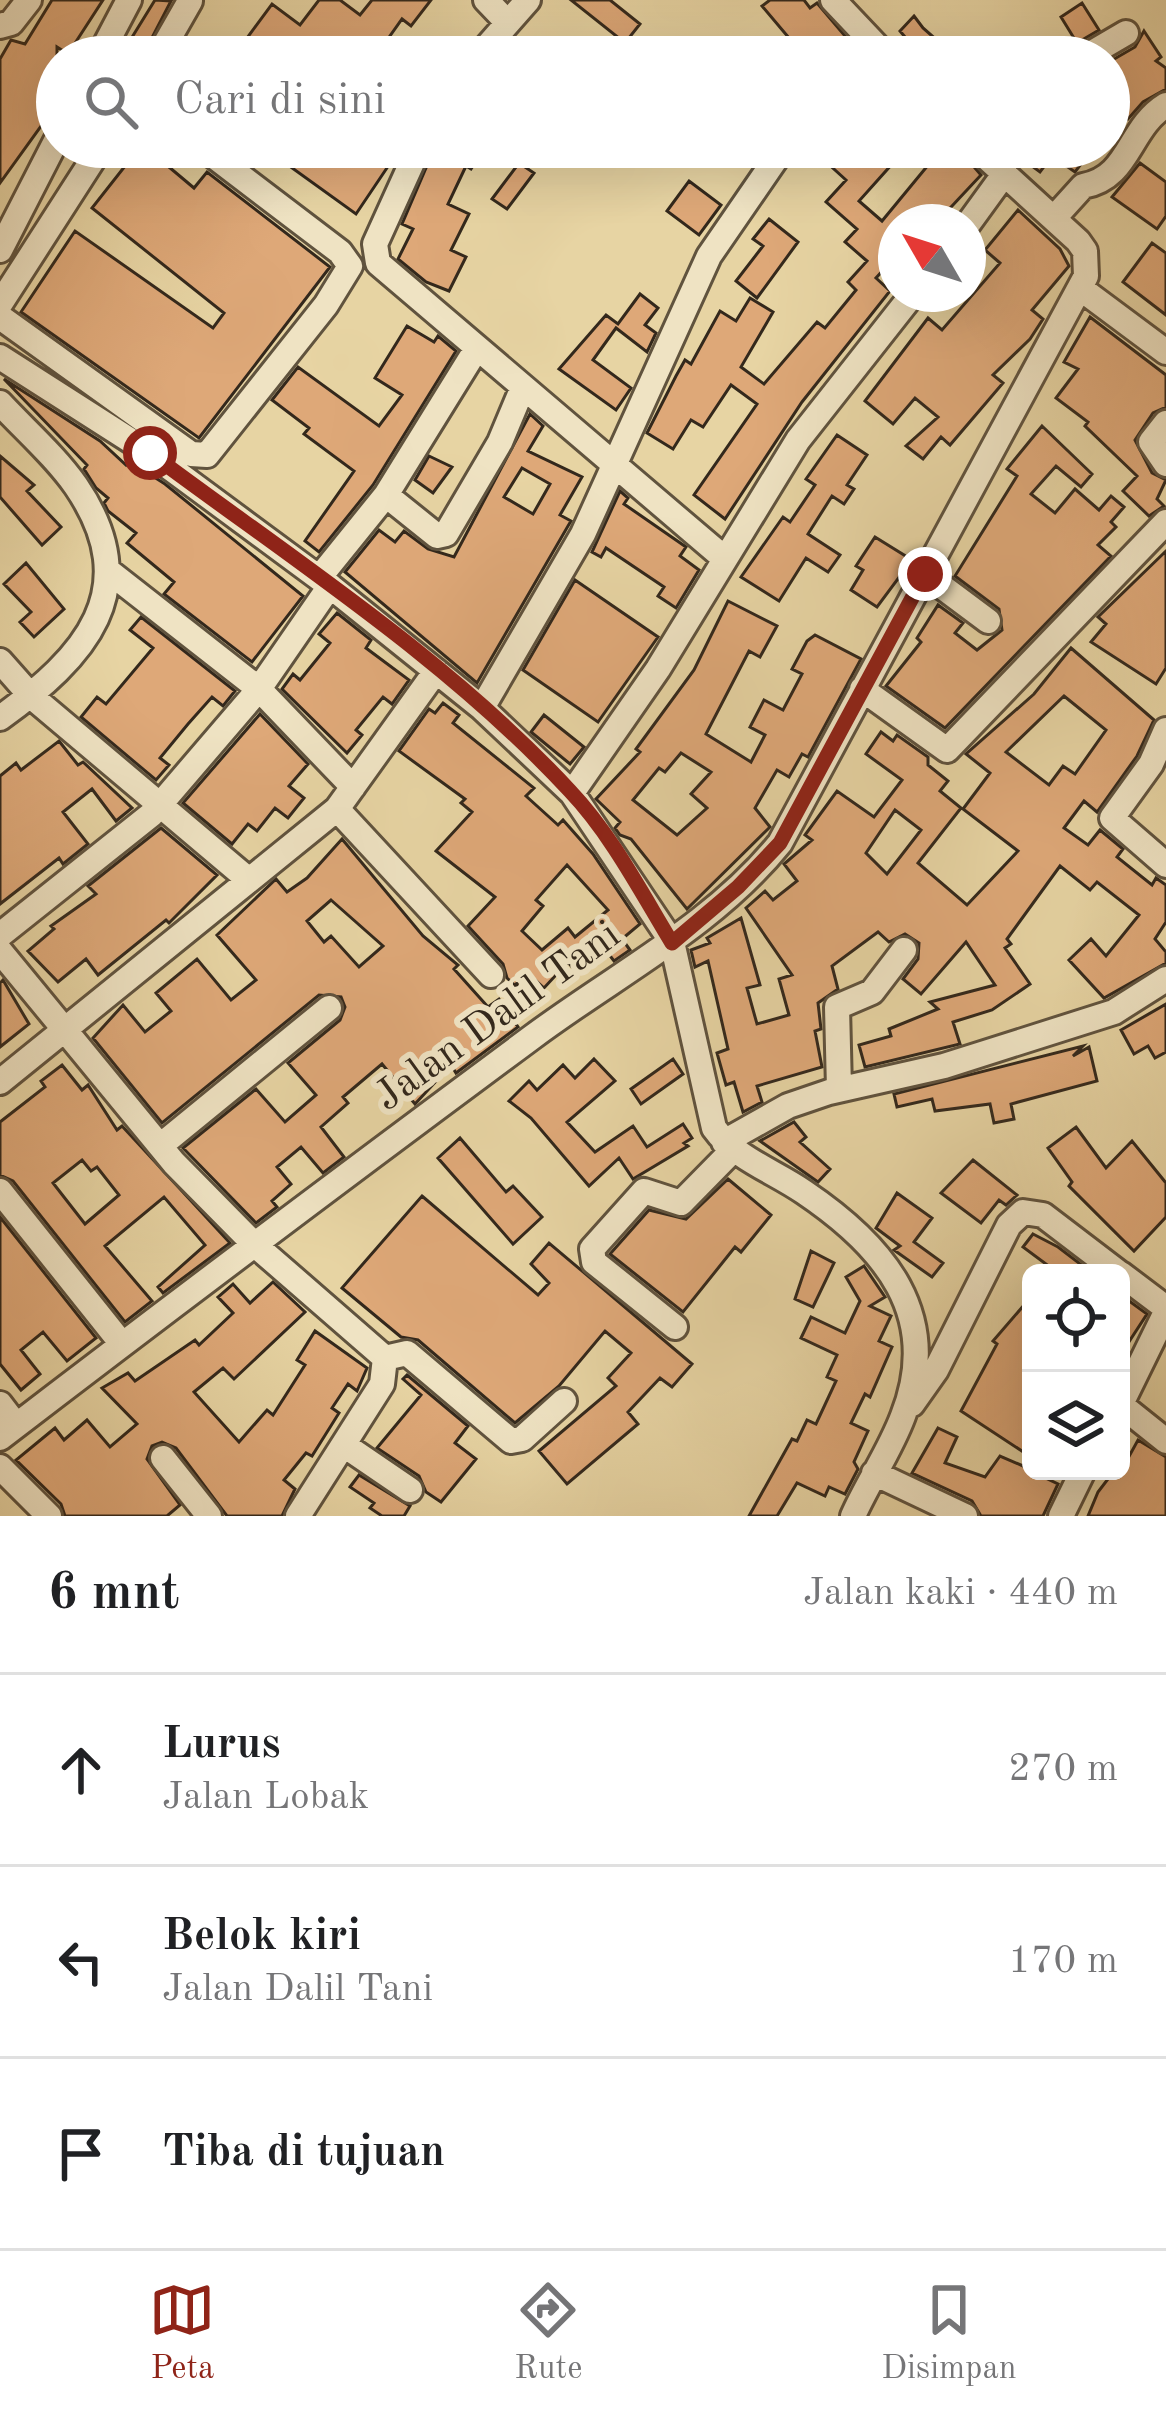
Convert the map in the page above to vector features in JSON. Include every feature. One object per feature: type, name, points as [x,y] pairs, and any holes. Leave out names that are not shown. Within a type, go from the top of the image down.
[{"type":"street","points":[[0,26],[11,23],[29,0]]},
{"type":"street","points":[[110,36],[129,0]]},
{"type":"street","points":[[486,0],[507,22]]},
{"type":"street","points":[[495,36],[528,0]]},
{"type":"street","points":[[833,0],[853,36]]},
{"type":"street","points":[[170,36],[190,1]]},
{"type":"street","points":[[1121,36],[1126,33]]},
{"type":"street","points":[[1130,144],[1166,105]]},
{"type":"street","points":[[0,250],[42,168]]},
{"type":"street","points":[[0,304],[87,168]]},
{"type":"street","points":[[0,316],[191,454],[207,455],[326,305],[350,266],[340,252],[230,168]]},
{"type":"street","points":[[409,168],[374,256],[724,558]]},
{"type":"street","points":[[482,708],[534,626],[709,256],[770,168]]},
{"type":"street","points":[[999,168],[1085,251],[1080,288],[1166,352]]},
{"type":"street","points":[[1054,218],[1083,186],[1101,184],[1115,168]]},
{"type":"street","points":[[983,204],[1005,173]]},
{"type":"street","name":"Jalan Dalil Tani","points":[[8,1431],[577,1005],[672,943],[738,887],[780,843],[1080,288]]},
{"type":"street","points":[[572,793],[646,687],[798,440],[899,312]]},
{"type":"street","points":[[0,935],[159,806],[259,689],[477,348]]},
{"type":"street","points":[[0,356],[150,453],[325,582],[482,708],[572,793],[672,943],[705,1102],[729,1146],[843,1221],[874,1246],[900,1281],[915,1342],[904,1415]]},
{"type":"street","points":[[386,495],[437,536],[446,534],[491,459],[523,387]]},
{"type":"street","points":[[0,403],[76,485],[95,523],[107,570],[87,638],[72,662],[0,718]]},
{"type":"street","points":[[1166,423],[1150,442],[1166,464]]},
{"type":"street","points":[[862,689],[947,750],[1166,523]]},
{"type":"street","points":[[107,570],[259,689],[352,787]]},
{"type":"street","points":[[925,574],[988,621]]},
{"type":"street","points":[[0,662],[31,696],[249,880]]},
{"type":"street","points":[[0,1082],[337,809],[436,671]]},
{"type":"street","points":[[1166,730],[1151,764],[1112,818],[1166,865]]},
{"type":"street","points":[[337,809],[491,975]]},
{"type":"street","points":[[838,1090],[834,1012],[841,1003],[882,984],[904,950]]},
{"type":"street","points":[[0,952],[160,1146],[254,1244],[385,1358]]},
{"type":"street","points":[[675,1328],[593,1262],[592,1249],[644,1191],[681,1203],[729,1146],[788,1106],[1064,1030],[1114,1012],[1166,979]]},
{"type":"street","points":[[160,1146],[329,1008]]},
{"type":"street","points":[[0,1191],[122,1344]]},
{"type":"street","points":[[853,1516],[904,1415],[936,1370],[1009,1226],[1023,1212],[1043,1216],[1107,1264]]},
{"type":"street","points":[[1130,1282],[1166,1310],[1130,1386]]},
{"type":"street","points":[[385,1358],[407,1354],[511,1441],[522,1439],[564,1401]]},
{"type":"street","points":[[298,1516],[382,1384],[385,1358]]},
{"type":"street","points":[[0,1404],[8,1431]]},
{"type":"street","points":[[1130,1412],[1166,1441]]},
{"type":"street","points":[[344,1445],[410,1490]]},
{"type":"street","points":[[163,1459],[209,1516]]},
{"type":"street","points":[[0,1467],[49,1516]]},
{"type":"street","points":[[874,1473],[965,1516]]},
{"type":"street","points":[[1061,1516],[1079,1480]]},
{"type":"building","points":[[52,0],[103,0],[80,36],[36,36],[36,133],[0,183],[0,59],[11,40],[25,44]]},
{"type":"building","points":[[155,0],[171,1],[153,36],[133,36]]},
{"type":"building","points":[[319,0],[340,0],[360,15],[372,0],[431,0],[411,26],[402,19],[390,36],[248,36],[272,4],[300,25]]},
{"type":"building","points":[[571,0],[610,0],[640,24],[631,36],[616,36]]},
{"type":"building","points":[[770,0],[804,0],[810,8],[817,3],[845,36],[787,36],[762,6]]},
{"type":"building","points":[[1082,3],[1099,30],[1073,36],[1061,17]]},
{"type":"building","points":[[914,16],[932,36],[904,36],[900,31]]},
{"type":"building","points":[[1144,31],[1161,57],[1156,61],[1166,68],[1166,89],[1143,102],[1130,117],[1130,50]]},
{"type":"building","points":[[1140,163],[1166,182],[1166,216],[1157,229],[1112,197]]},
{"type":"building","points":[[123,168],[170,168],[194,188],[207,172],[330,267],[199,438],[21,312],[75,231],[213,328],[224,313],[92,208]]},
{"type":"building","points":[[292,168],[387,168],[356,214]]},
{"type":"building","points":[[426,168],[465,168],[448,204],[469,214],[451,250],[466,257],[449,291],[426,282],[398,259],[413,229],[402,224]]},
{"type":"building","points":[[515,168],[534,173],[507,209],[492,199]]},
{"type":"building","points":[[833,168],[889,168],[859,201],[878,218],[878,306],[802,402],[725,519],[694,495],[757,404],[731,385],[703,427],[691,420],[673,449],[647,433],[685,360],[691,364],[720,311],[736,321],[750,298],[773,312],[741,367],[764,384],[817,322],[825,328],[856,290],[848,282],[867,261],[845,242],[857,229],[826,202],[846,180]]},
{"type":"building","points":[[926,168],[975,168],[981,175],[954,204],[896,204]]},
{"type":"building","points":[[689,181],[721,205],[699,235],[667,211]]},
{"type":"building","points":[[1018,210],[1060,249],[1069,266],[1032,310],[1043,319],[1030,339],[993,375],[1003,383],[950,445],[941,437],[923,459],[906,446],[938,417],[915,398],[893,424],[865,401],[928,318],[942,330],[958,312],[986,312],[986,279],[1000,263],[986,249]]},
{"type":"building","points":[[769,219],[798,242],[757,298],[736,281],[763,246],[753,239]]},
{"type":"building","points":[[1152,243],[1166,253],[1166,315],[1123,282]]},
{"type":"building","points":[[640,294],[658,308],[645,325],[656,333],[647,352],[616,328],[593,360],[631,388],[616,410],[559,369],[606,315],[618,324]]},
{"type":"building","points":[[1090,317],[1166,375],[1166,407],[1153,413],[1135,440],[1152,473],[1166,480],[1157,499],[1164,506],[1149,516],[1123,491],[1137,476],[1085,426],[1088,422],[1056,398],[1078,369],[1064,362]]},
{"type":"building","points":[[407,326],[434,342],[438,336],[456,351],[373,485],[319,552],[305,541],[354,471],[304,434],[309,428],[272,400],[298,367],[379,426],[402,395],[375,378]]},
{"type":"building","points":[[4,379],[100,441],[126,465],[129,461],[165,484],[303,596],[252,662],[164,594],[174,582],[127,543],[136,533],[108,511],[104,503],[108,498],[96,488],[84,469],[87,465]]},
{"type":"building","points":[[530,414],[543,426],[528,451],[582,477],[560,515],[571,521],[477,683],[345,572],[379,530],[395,542],[404,531],[428,549],[454,557]],"holes":[[[522,468],[550,484],[533,514],[504,497]]]},
{"type":"building","points":[[1042,426],[1092,474],[1081,487],[1056,466],[1031,494],[1055,513],[1075,489],[1099,510],[1111,496],[1124,507],[1111,522],[1116,527],[1098,545],[1111,556],[945,728],[886,686],[921,642],[917,638],[938,605],[963,623],[955,633],[977,650],[1002,630],[999,609],[955,576],[1017,476],[1007,469]]},
{"type":"building","points":[[837,435],[867,455],[847,485],[854,489],[844,504],[832,496],[808,534],[840,555],[828,572],[806,558],[779,601],[741,577],[783,517],[790,522],[815,485],[806,479]]},
{"type":"building","points":[[0,456],[34,485],[27,491],[61,527],[42,545],[0,497]]},
{"type":"building","points":[[429,456],[452,467],[433,493],[415,480]]},
{"type":"building","points":[[620,491],[628,498],[624,504],[686,547],[680,556],[699,570],[676,608],[658,596],[664,587],[606,548],[601,557],[592,552]]},
{"type":"building","points":[[875,537],[912,560],[877,607],[851,590],[863,570],[856,566]]},
{"type":"building","points":[[1166,551],[1166,668],[1156,684],[1091,642],[1106,624],[1098,617]]},
{"type":"building","points":[[26,563],[64,609],[34,637],[20,622],[31,612],[4,584]]},
{"type":"building","points":[[575,580],[658,637],[598,722],[523,670]]},
{"type":"building","points":[[728,601],[777,626],[760,657],[749,651],[706,734],[751,762],[765,735],[750,727],[764,700],[783,710],[802,674],[792,669],[807,641],[815,635],[861,659],[808,757],[802,754],[789,777],[777,770],[755,808],[770,827],[687,909],[631,839],[620,835],[615,828],[620,822],[596,799],[640,752],[636,749],[694,670]],"holes":[[[681,753],[711,772],[691,794],[707,808],[677,835],[633,800],[659,768],[665,772]]]},
{"type":"building","points":[[337,613],[371,640],[366,648],[409,680],[392,704],[383,697],[356,730],[362,735],[347,753],[282,689],[293,674],[300,680],[330,643],[319,634]]},
{"type":"building","points":[[141,617],[235,691],[223,706],[212,697],[188,724],[160,758],[169,765],[156,780],[81,717],[97,697],[106,704],[153,648],[130,630]]},
{"type":"building","points":[[1071,648],[1154,720],[1137,756],[1097,812],[1084,801],[1064,828],[1088,845],[1100,830],[1123,849],[1117,857],[1152,885],[1156,878],[1166,885],[1166,922],[1155,939],[1166,952],[1166,963],[1104,998],[1069,960],[1091,939],[1106,956],[1139,915],[1097,882],[1090,890],[1060,866],[1007,939],[1011,944],[1005,948],[1030,984],[992,1010],[953,1022],[960,1044],[865,1067],[859,1045],[891,1036],[889,1029],[938,1009],[930,1002],[995,985],[966,942],[921,994],[903,979],[918,959],[919,943],[905,934],[889,942],[878,932],[832,966],[838,989],[818,1003],[821,1029],[815,1031],[822,1067],[757,1086],[762,1102],[743,1112],[734,1082],[726,1085],[717,1053],[728,1049],[708,961],[695,967],[691,950],[710,943],[707,938],[741,918],[760,985],[747,988],[757,1024],[789,1015],[779,979],[792,975],[746,908],[765,891],[773,900],[797,881],[784,864],[812,840],[805,835],[837,791],[874,817],[902,780],[866,754],[881,732],[893,741],[897,735],[928,757],[928,765],[948,781],[940,791],[961,808],[918,863],[967,905],[1018,851],[963,809],[990,773],[966,754],[1034,694]],"holes":[[[1064,696],[1106,730],[1075,774],[1063,766],[1049,785],[1006,752]],[[895,810],[921,830],[887,874],[866,853]]]},
{"type":"building","points":[[443,703],[459,715],[453,723],[534,788],[526,796],[558,825],[563,820],[593,854],[640,924],[622,939],[630,950],[614,961],[604,948],[576,972],[568,962],[544,988],[531,976],[519,989],[507,978],[503,964],[468,926],[495,897],[436,851],[472,812],[461,803],[465,799],[399,751],[429,709],[435,713]],"holes":[[[567,865],[608,910],[575,937],[568,928],[542,950],[522,931],[543,906],[536,900]]]},
{"type":"building","points":[[260,714],[308,764],[289,786],[304,798],[288,818],[275,808],[257,831],[248,824],[232,844],[183,803]]},
{"type":"building","points":[[544,715],[584,747],[570,764],[531,732]]},
{"type":"building","points":[[59,741],[78,765],[83,762],[132,808],[116,821],[92,789],[63,812],[88,844],[63,864],[59,858],[0,904],[0,776],[16,763],[21,770]]},
{"type":"building","points":[[161,828],[217,875],[169,923],[166,920],[98,975],[86,959],[58,982],[28,951],[54,929],[51,926],[96,894],[88,886]]},
{"type":"building","points":[[342,839],[423,936],[458,965],[454,969],[488,1007],[499,999],[518,1027],[456,1073],[451,1065],[415,1104],[382,1064],[343,1097],[348,1103],[321,1127],[344,1157],[323,1173],[301,1147],[277,1167],[291,1184],[272,1201],[277,1207],[256,1223],[183,1148],[256,1089],[285,1122],[316,1095],[288,1063],[340,1020],[345,1007],[341,997],[319,995],[162,1123],[93,1038],[123,1005],[145,1032],[171,1011],[156,993],[197,959],[231,1000],[256,980],[217,935],[276,879],[287,892],[307,878]],"holes":[[[331,900],[383,946],[359,967],[331,936],[324,942],[307,921]]]},
{"type":"building","points":[[3,980],[29,1024],[0,1047],[0,983]]},
{"type":"building","points":[[1166,1004],[1166,1052],[1155,1058],[1148,1046],[1134,1054],[1121,1030]]},
{"type":"building","points":[[1083,1046],[1073,1056],[1089,1047],[1097,1081],[1011,1104],[1014,1119],[994,1123],[990,1104],[935,1111],[932,1099],[897,1107],[894,1094]]},
{"type":"building","points":[[594,1059],[615,1081],[567,1122],[595,1152],[633,1126],[647,1147],[683,1124],[692,1138],[684,1143],[688,1146],[633,1179],[619,1158],[589,1186],[531,1118],[509,1101],[529,1081],[537,1090],[563,1065],[575,1078]]},
{"type":"building","points":[[673,1059],[683,1074],[641,1104],[631,1089]]},
{"type":"building","points":[[62,1065],[82,1090],[88,1085],[117,1130],[122,1126],[230,1243],[163,1293],[158,1287],[205,1245],[164,1197],[105,1246],[152,1301],[125,1322],[13,1181],[0,1175],[0,1122],[45,1087],[41,1081]],"holes":[[[82,1160],[91,1171],[97,1167],[119,1195],[85,1224],[53,1183]]]},
{"type":"building","points":[[794,1122],[806,1137],[800,1142],[830,1169],[818,1182],[760,1141]]},
{"type":"building","points":[[1076,1127],[1106,1168],[1132,1141],[1166,1183],[1166,1217],[1134,1251],[1069,1186],[1072,1182],[1048,1148]]},
{"type":"building","points":[[460,1138],[506,1192],[513,1186],[542,1217],[513,1244],[438,1158]]},
{"type":"building","points":[[973,1160],[1017,1195],[1006,1205],[999,1200],[981,1223],[941,1193]]},
{"type":"building","points":[[728,1179],[771,1215],[741,1252],[735,1247],[683,1312],[610,1254],[649,1210],[686,1219]]},
{"type":"building","points":[[897,1193],[932,1218],[914,1242],[943,1263],[932,1277],[894,1250],[900,1246],[876,1228]]},
{"type":"building","points":[[422,1196],[538,1295],[549,1283],[531,1264],[549,1243],[692,1364],[672,1387],[660,1378],[628,1412],[638,1424],[567,1484],[539,1451],[616,1386],[608,1378],[631,1353],[605,1331],[559,1386],[515,1423],[418,1340],[401,1337],[342,1288]]},
{"type":"building","points":[[0,1217],[96,1338],[67,1361],[43,1332],[21,1350],[40,1374],[21,1390],[0,1364]]},
{"type":"building","points":[[1033,1234],[1080,1264],[1046,1264],[1023,1247]]},
{"type":"building","points":[[811,1251],[834,1263],[813,1307],[795,1299]]},
{"type":"building","points":[[864,1266],[885,1297],[870,1306],[891,1316],[879,1341],[892,1347],[870,1397],[865,1394],[851,1423],[868,1431],[854,1462],[858,1469],[845,1494],[829,1487],[825,1496],[797,1483],[777,1516],[749,1516],[792,1439],[797,1441],[807,1420],[816,1424],[836,1381],[827,1377],[837,1355],[801,1338],[811,1317],[845,1333],[860,1301],[846,1277]]},
{"type":"building","points":[[273,1282],[305,1312],[234,1379],[223,1368],[194,1392],[239,1442],[267,1410],[273,1415],[305,1365],[297,1360],[315,1331],[367,1368],[357,1391],[348,1384],[332,1408],[339,1413],[312,1456],[306,1453],[284,1480],[295,1489],[282,1516],[227,1516],[176,1448],[162,1442],[152,1446],[147,1459],[180,1505],[167,1516],[65,1516],[61,1504],[16,1460],[55,1428],[64,1440],[87,1420],[110,1447],[137,1424],[102,1388],[128,1373],[135,1381],[195,1340],[199,1345],[233,1313],[218,1297],[233,1284],[250,1303]]},
{"type":"building","points":[[1130,1302],[1147,1314],[1130,1340]]},
{"type":"building","points":[[1022,1307],[1022,1451],[961,1411],[997,1344],[993,1341]]},
{"type":"building","points":[[407,1375],[468,1426],[455,1443],[476,1459],[441,1502],[426,1492],[419,1476],[377,1448],[421,1395],[403,1379]]},
{"type":"building","points":[[938,1428],[957,1437],[945,1463],[985,1477],[1000,1456],[1022,1466],[1022,1480],[1058,1484],[1043,1516],[981,1516],[972,1501],[912,1473]]},
{"type":"building","points":[[1138,1440],[1166,1457],[1166,1516],[1088,1516],[1107,1480],[1130,1480],[1130,1455]]},
{"type":"building","points":[[359,1475],[410,1506],[404,1516],[382,1516],[370,1508],[374,1503],[350,1487]]},
{"type":"route","points":[[150,453],[330,586],[482,708],[572,793],[672,943],[763,864],[780,843],[925,574]]}]
